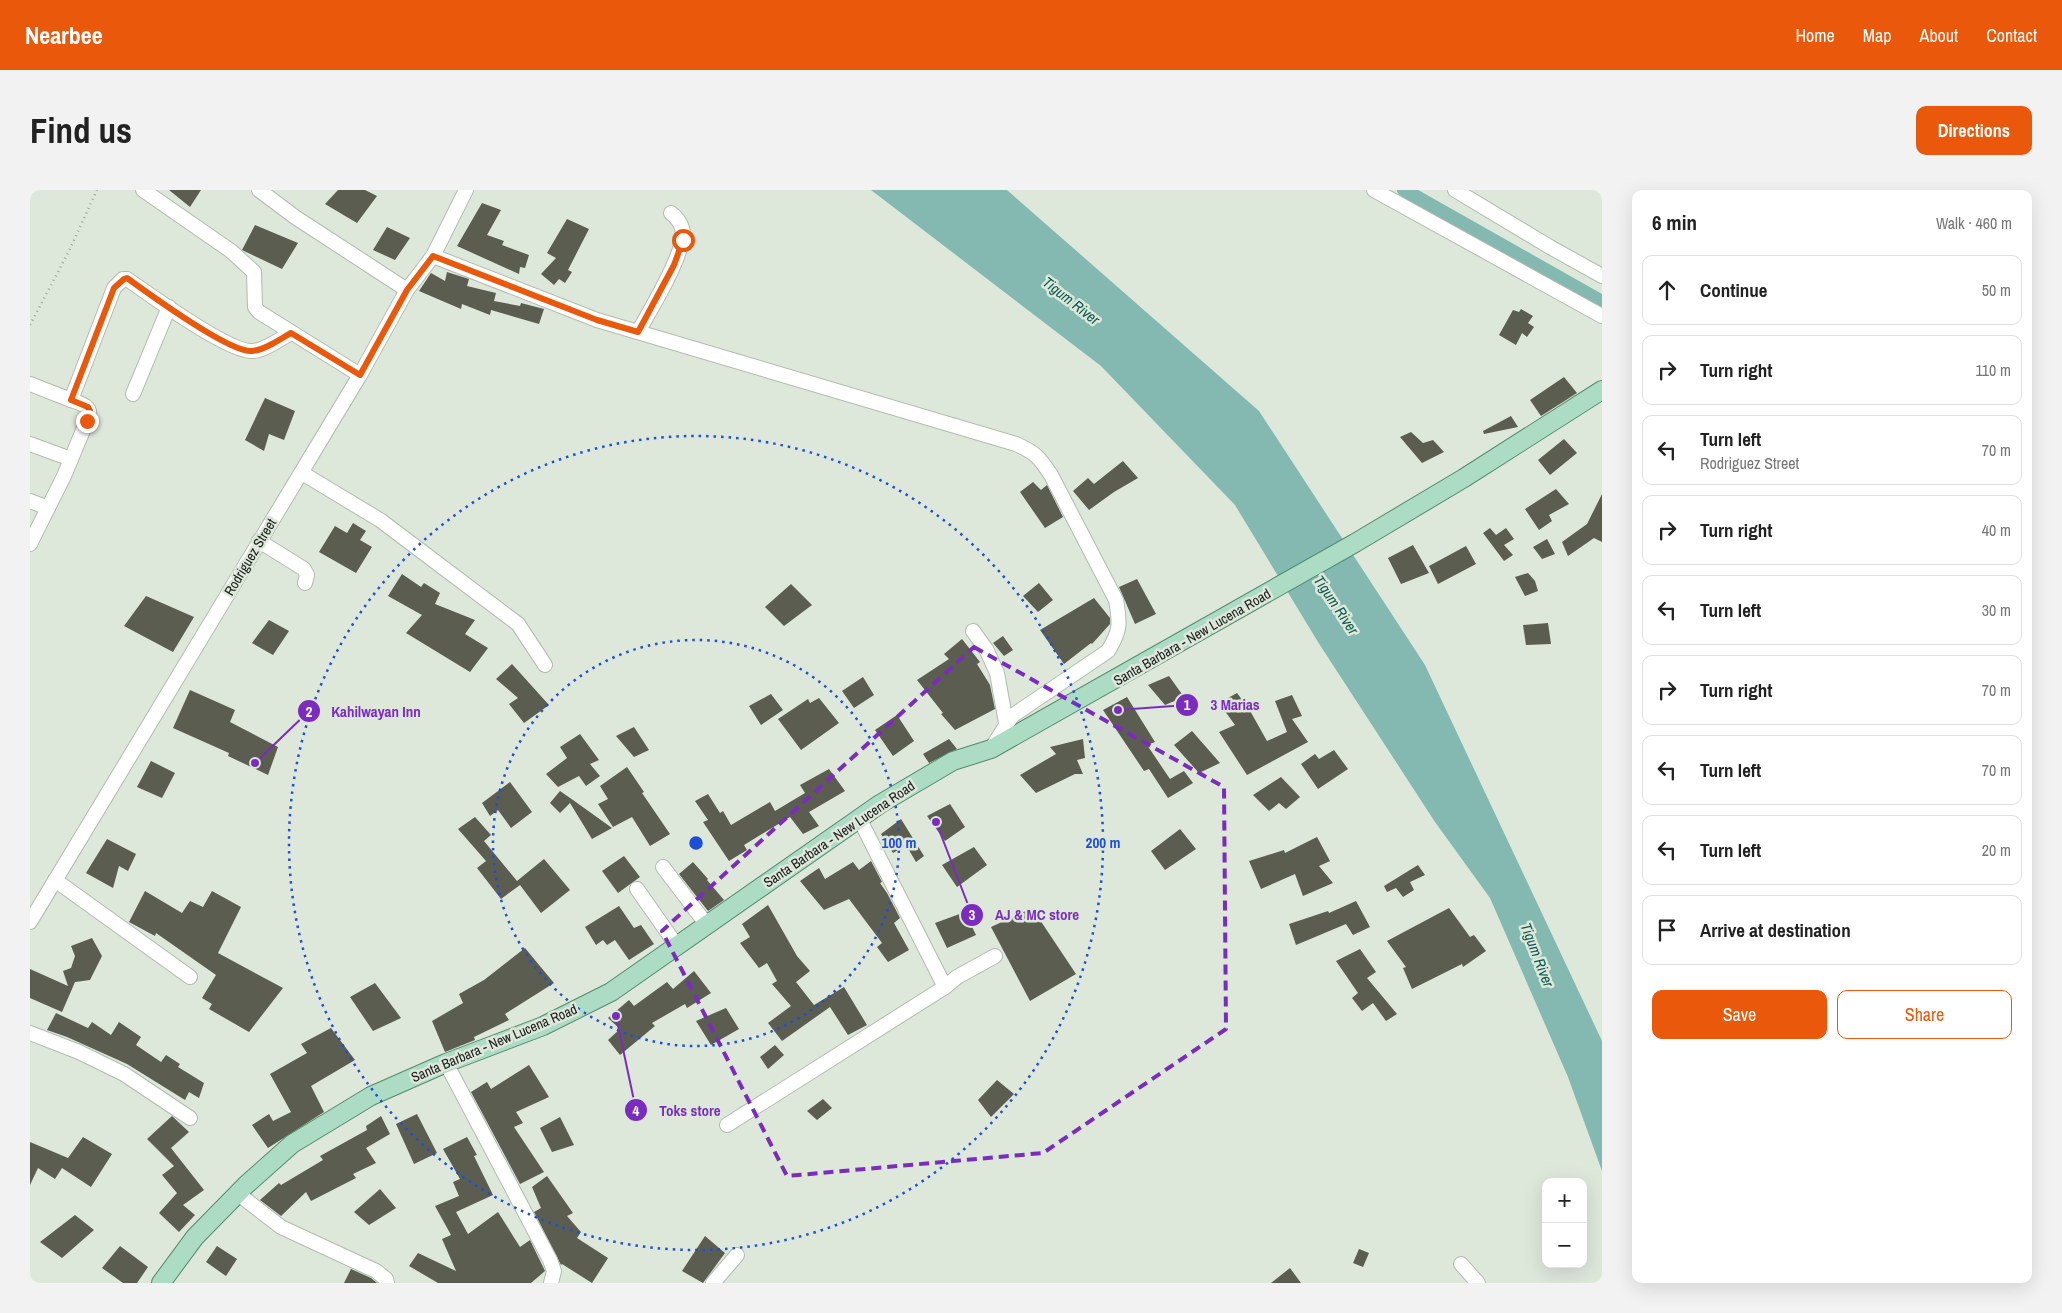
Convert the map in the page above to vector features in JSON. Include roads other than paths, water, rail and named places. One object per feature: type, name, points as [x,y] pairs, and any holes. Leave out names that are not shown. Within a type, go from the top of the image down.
[{"type":"main road","name":"Santa Barbara - New Lucena Road","points":[[161,1283],[195,1237],[237,1193],[292,1144],[371,1096],[446,1063],[543,1026],[611,992],[880,804],[953,761],[991,749],[1355,544],[1464,478],[1602,390]]},
{"type":"street","points":[[143,190],[231,251],[251,268],[254,272],[255,307],[259,312],[360,375]]},
{"type":"street","points":[[259,190],[295,217],[407,290]]},
{"type":"street","name":"Rodriguez Street","points":[[30,922],[360,375],[407,290],[433,256],[466,190]]},
{"type":"street","points":[[1374,190],[1602,316]]},
{"type":"street","points":[[1455,190],[1602,276]]},
{"type":"street","points":[[638,332],[674,265],[683,240],[683,229],[679,221],[670,213]]},
{"type":"street","points":[[433,256],[597,320],[1016,444],[1034,452],[1055,483],[1116,600],[1119,619],[1117,637],[1108,650],[1012,716],[991,749]]},
{"type":"street","points":[[71,400],[118,283],[127,278],[169,307],[240,349],[253,351],[291,333]]},
{"type":"street","points":[[133,394],[169,307]]},
{"type":"street","points":[[30,384],[88,407],[90,411],[71,459],[30,544]]},
{"type":"street","points":[[30,444],[71,459]]},
{"type":"street","points":[[302,472],[380,520],[518,624],[545,665]]},
{"type":"street","points":[[30,501],[48,508]]},
{"type":"street","points":[[259,541],[304,569],[307,575],[304,583]]},
{"type":"street","points":[[973,630],[986,649],[997,673],[1006,723]]},
{"type":"street","points":[[859,818],[945,988]]},
{"type":"street","points":[[663,867],[707,925]]},
{"type":"street","points":[[55,880],[190,977]]},
{"type":"street","points":[[637,889],[677,946]]},
{"type":"street","points":[[727,1125],[945,988],[957,977],[995,956]]},
{"type":"street","points":[[30,1033],[79,1052],[124,1074],[190,1118]]},
{"type":"street","points":[[446,1063],[550,1260],[554,1271],[551,1283]]},
{"type":"street","points":[[237,1193],[281,1227],[376,1271],[386,1279],[387,1283]]},
{"type":"street","points":[[713,1283],[737,1256]]},
{"type":"street","points":[[1461,1264],[1478,1283]]},
{"type":"water","name":"Tigum River","points":[[871,190],[1007,190],[1259,411],[1425,665],[1602,1041],[1602,1171],[1568,1077],[1490,898],[1435,822],[1318,642],[1235,505],[1101,366]]},
{"type":"waterway","points":[[1404,190],[1602,302]]},
{"type":"place","name":"3 Marias","points":[[1118,710]]},
{"type":"place","name":"Kahilwayan Inn","points":[[255,763]]},
{"type":"place","name":"AJ & MC store","points":[[936,822]]},
{"type":"place","name":"Toks store","points":[[616,1016]]}]
